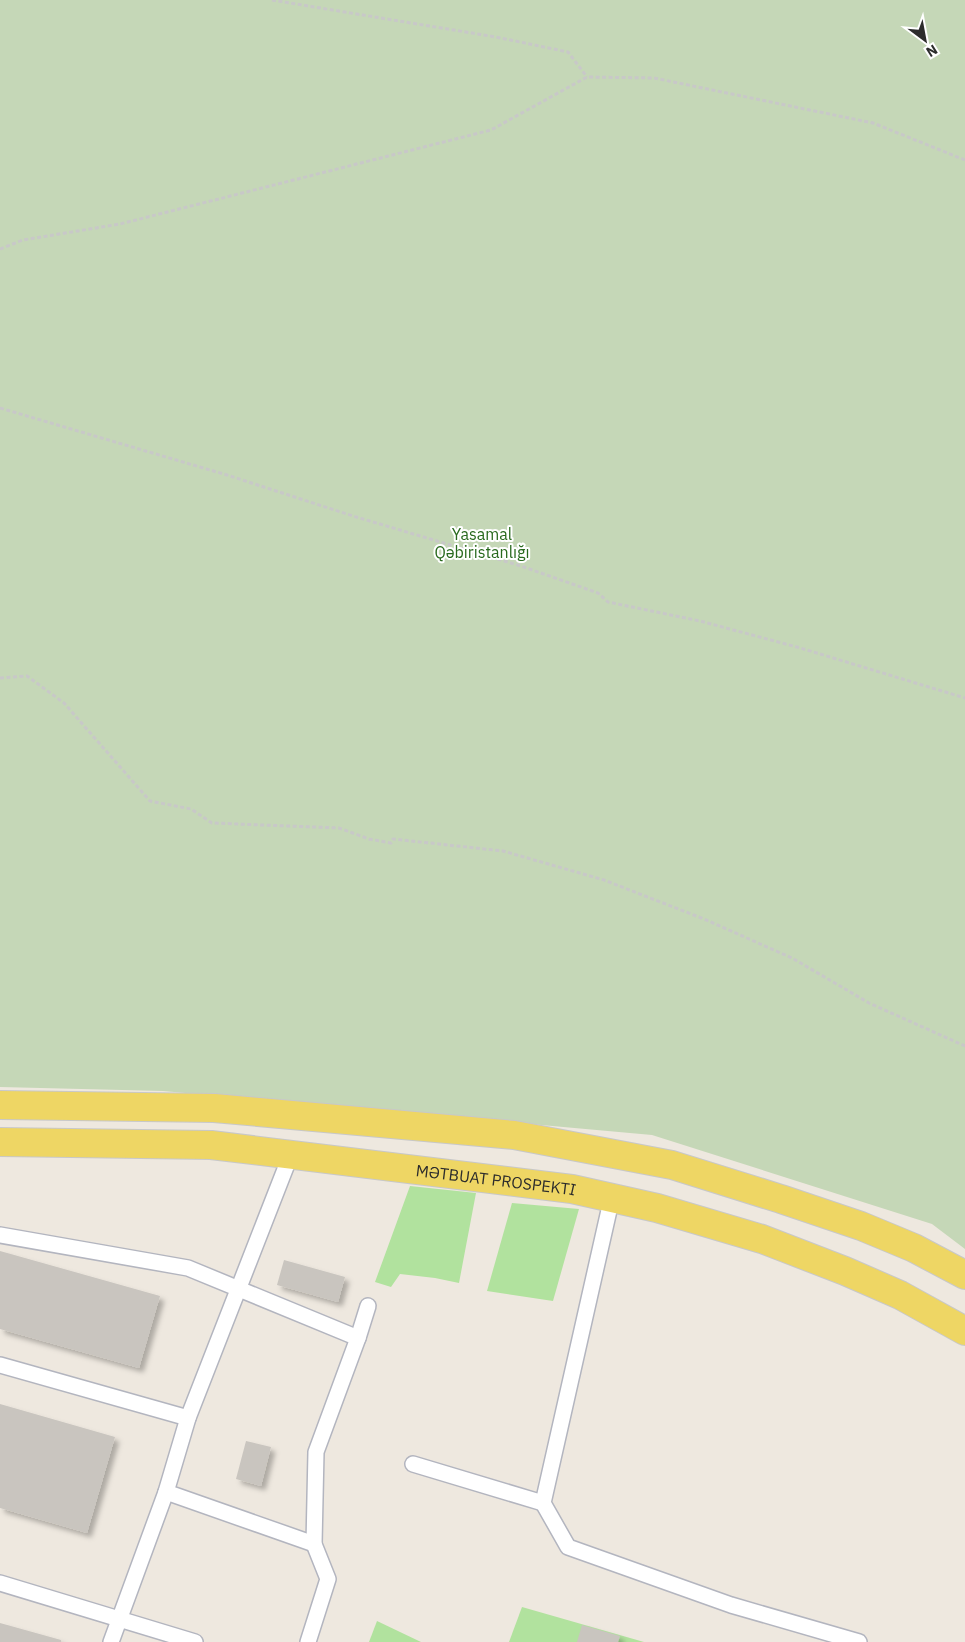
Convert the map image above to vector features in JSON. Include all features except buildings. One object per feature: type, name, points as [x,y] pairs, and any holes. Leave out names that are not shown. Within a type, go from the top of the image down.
[{"type":"main road","points":[[0,1105],[214,1108],[514,1135],[672,1166],[772,1196],[861,1226],[914,1248],[965,1275]]},
{"type":"main road","name":"MƏTBUAT PROSPEKTI","points":[[0,1142],[211,1144],[563,1188],[612,1197],[657,1208],[762,1239],[900,1295],[965,1331]]},
{"type":"lane","points":[[111,1642],[166,1492],[188,1418],[291,1154]]},
{"type":"lane","points":[[612,1197],[543,1503],[568,1547],[731,1605],[859,1642]]},
{"type":"lane","points":[[0,1235],[188,1268],[358,1338]]},
{"type":"lane","points":[[308,1642],[328,1578],[314,1544],[316,1452],[368,1306]]},
{"type":"lane","points":[[0,1365],[188,1418]]},
{"type":"lane","points":[[414,1464],[543,1503]]},
{"type":"lane","points":[[166,1492],[314,1544]]},
{"type":"lane","points":[[0,1583],[195,1642]]},
{"type":"path","points":[[272,0],[496,37],[568,52],[587,77]]},
{"type":"path","points":[[0,249],[23,240],[130,222],[491,130],[587,77],[654,78],[873,123],[965,160]]},
{"type":"path","points":[[0,408],[227,475],[353,516],[521,566],[598,593],[608,602],[700,621],[798,647],[965,698]]},
{"type":"path","points":[[0,678],[27,676],[64,703],[150,800],[191,809],[212,823],[339,828],[369,839],[391,843],[393,838],[503,851],[604,880],[704,919],[792,958],[869,1004],[965,1046]]},
{"type":"green space","name":"Yasamal Qəbiristanlığı","points":[[0,0],[965,0],[965,1249],[932,1224],[652,1135],[163,1091],[0,1087]]},
{"type":"green space","points":[[410,1186],[476,1193],[459,1283],[400,1274],[391,1287],[375,1282]]},
{"type":"green space","points":[[512,1203],[579,1209],[553,1301],[487,1291]]},
{"type":"green space","points":[[522,1607],[644,1642],[509,1642]]},
{"type":"green space","points":[[377,1621],[421,1642],[369,1642]]}]
